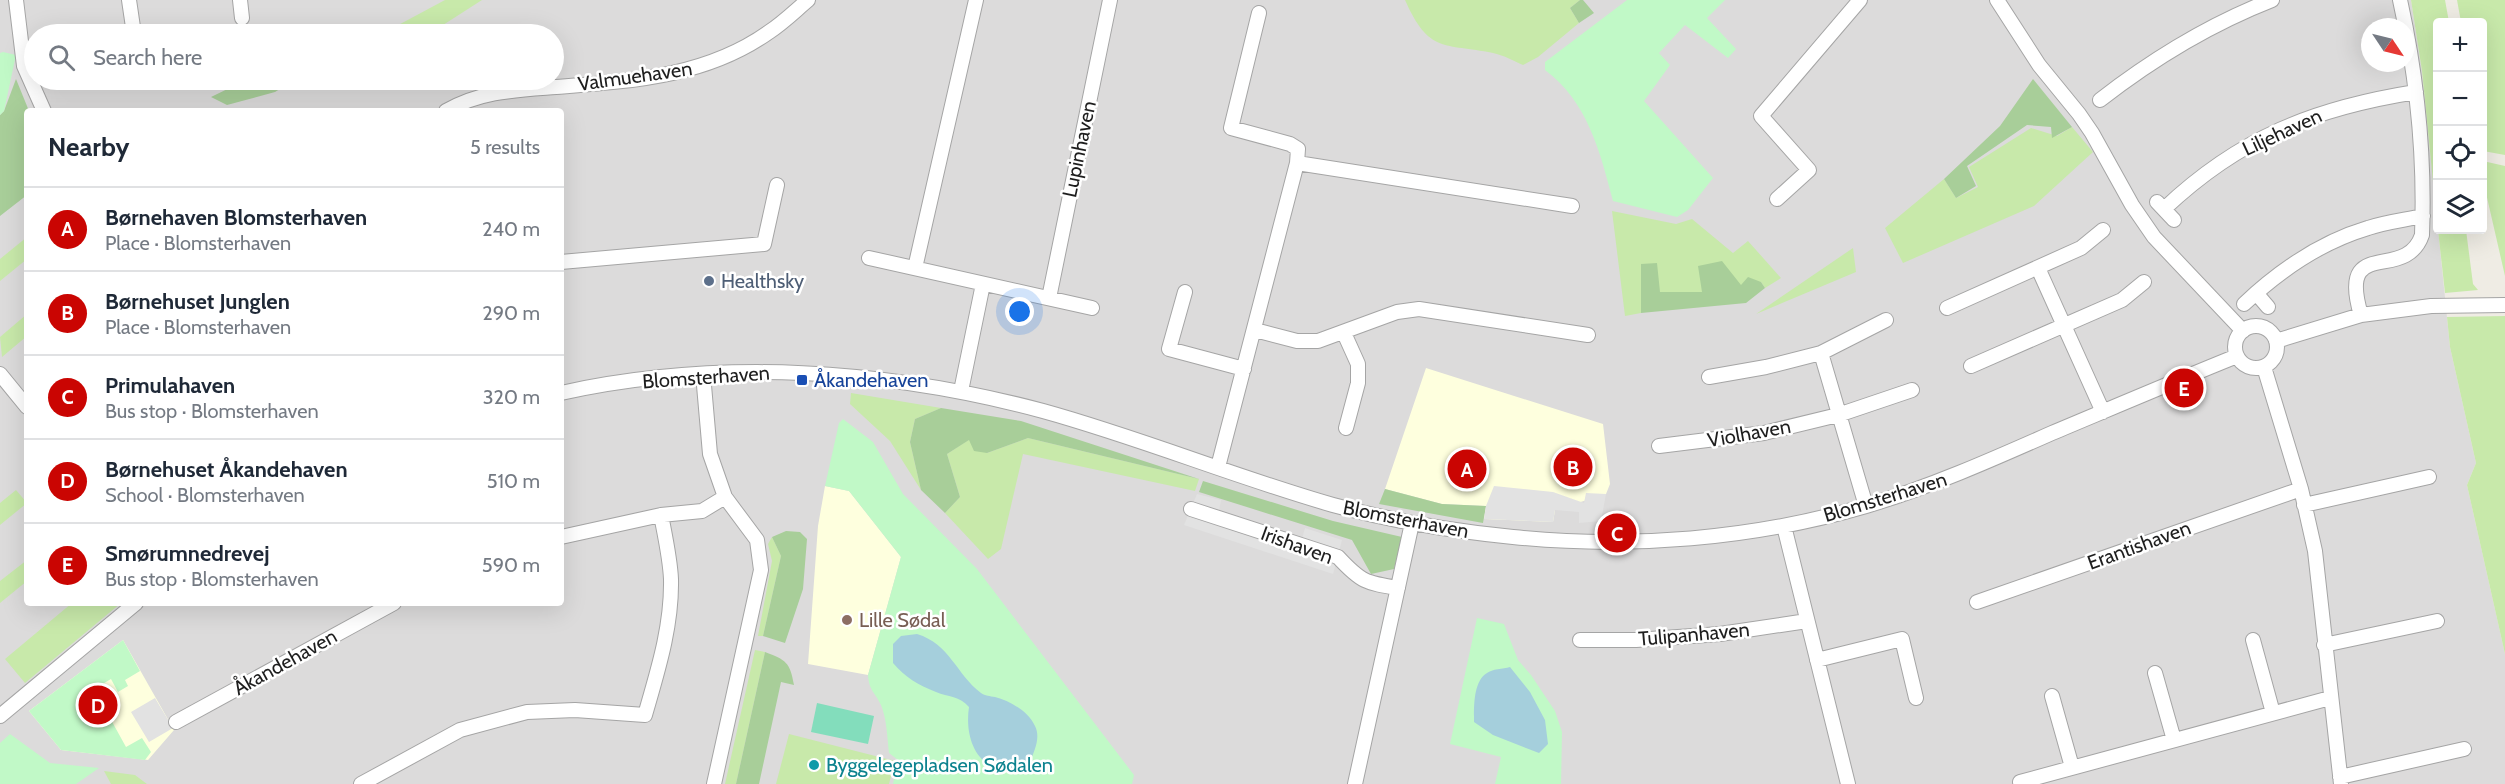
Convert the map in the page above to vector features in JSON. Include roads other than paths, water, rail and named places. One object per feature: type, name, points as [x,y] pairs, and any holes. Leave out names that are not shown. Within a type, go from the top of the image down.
[{"type":"street","points":[[16,0],[24,66]]},
{"type":"street","points":[[129,0],[133,24]]},
{"type":"street","points":[[240,0],[242,18]]},
{"type":"street","name":"Valmuehaven","points":[[564,86],[665,76],[696,69],[736,52],[770,32],[808,0]]},
{"type":"street","points":[[915,268],[976,0]]},
{"type":"street","name":"Lupinhaven","points":[[1049,298],[1110,0]]},
{"type":"street","points":[[1777,199],[1809,170],[1761,116],[1860,0]]},
{"type":"street","points":[[1997,0],[2039,65],[2086,123],[2132,205],[2154,237],[2243,331]]},
{"type":"street","points":[[2100,101],[2143,67],[2189,38],[2238,13],[2272,0]]},
{"type":"street","points":[[2361,315],[2355,285],[2361,272],[2371,263],[2401,258],[2414,251],[2422,236],[2423,216],[2416,92],[2411,50],[2400,0]]},
{"type":"street","points":[[1218,467],[1297,163],[1298,149],[1290,144],[1231,128],[1259,13]]},
{"type":"street","points":[[35,90],[43,108]]},
{"type":"street","name":"Valmuehaven","points":[[451,108],[462,102],[497,92],[518,90]]},
{"type":"street","name":"Liljehaven","points":[[2165,210],[2221,163],[2266,136],[2314,115],[2364,100],[2416,92]]},
{"type":"street","points":[[1297,163],[1572,206]]},
{"type":"street","points":[[564,262],[764,244],[777,185]]},
{"type":"street","points":[[2244,304],[2281,272],[2338,239],[2369,228],[2423,216]]},
{"type":"street","points":[[1947,308],[2081,248],[2103,230]]},
{"type":"street","points":[[869,258],[1092,308]]},
{"type":"street","points":[[2038,268],[2103,412]]},
{"type":"street","points":[[1971,366],[2122,300],[2144,282]]},
{"type":"street","points":[[961,391],[983,284]]},
{"type":"street","points":[[1185,292],[1169,349],[1244,369]]},
{"type":"street","points":[[2256,293],[2268,307]]},
{"type":"street","points":[[2276,341],[2361,315],[2431,306],[2505,305]]},
{"type":"street","points":[[1255,330],[1297,341],[1318,341],[1397,312],[1419,309],[1588,335]]},
{"type":"street","points":[[1708,376],[1766,367],[1821,353],[1886,320]]},
{"type":"street","points":[[2262,327],[2268,330],[2276,341],[2276,353],[2270,364],[2264,367],[2245,365],[2237,356],[2236,343],[2243,331],[2262,327]]},
{"type":"street","points":[[1344,333],[1358,364],[1358,383],[1346,428]]},
{"type":"street","points":[[1821,353],[1866,506]]},
{"type":"street","name":"Blomsterhaven","points":[[564,392],[596,386],[703,374],[815,372],[878,378],[961,391],[1046,412],[1335,505],[1412,523],[1515,538],[1590,542],[1699,537],[1784,526],[1866,506],[1948,478],[2237,356]]},
{"type":"street","points":[[2264,367],[2301,489],[2315,550],[2340,781],[2463,749]]},
{"type":"street","points":[[0,374],[24,403]]},
{"type":"street","points":[[703,374],[710,454],[725,497],[757,540],[761,570],[714,784]]},
{"type":"street","name":"Violhaven","points":[[1659,446],[1764,433],[1838,415],[1912,390]]},
{"type":"street","points":[[2304,505],[2429,477]]},
{"type":"street","name":"Erantishaven","points":[[1977,602],[2301,489]]},
{"type":"street","points":[[564,536],[661,515],[702,511],[725,497]]},
{"type":"street","name":"Irishaven","points":[[1191,509],[1338,557],[1354,575],[1367,583],[1398,588]]},
{"type":"street","points":[[361,784],[460,730],[526,712],[575,710],[645,715],[661,663],[669,616],[671,578],[661,515]]},
{"type":"street","points":[[1355,784],[1412,523]]},
{"type":"street","points":[[1784,526],[1848,784]]},
{"type":"street","points":[[0,716],[132,606]]},
{"type":"street","name":"Åkandehaven","points":[[176,722],[389,606]]},
{"type":"street","name":"Tulipanhaven","points":[[1580,640],[1636,640],[1720,634],[1807,621]]},
{"type":"street","points":[[2324,645],[2437,621]]},
{"type":"street","points":[[1817,660],[1902,639],[1916,698]]},
{"type":"street","points":[[2253,640],[2273,713]]},
{"type":"street","points":[[2155,673],[2174,740]]},
{"type":"street","points":[[2052,696],[2072,767]]},
{"type":"street","points":[[2020,782],[2330,698]]},
{"type":"water","points":[[917,634],[945,652],[981,693],[1007,701],[1028,716],[1037,731],[1036,744],[1030,762],[1014,768],[990,765],[974,748],[968,722],[969,707],[958,699],[918,683],[893,663],[893,644],[901,636]]},
{"type":"water","points":[[1510,667],[1530,692],[1545,720],[1548,744],[1539,753],[1493,735],[1474,722],[1475,695],[1482,677],[1492,671]]},
{"type":"place","name":"Healthsky","points":[[709,281]]},
{"type":"place","name":"Åkandehaven","points":[[802,380]]},
{"type":"place","name":"Smørumnedrevej","points":[[2184,388]]},
{"type":"place","name":"Børnehuset Junglen","points":[[1573,467]]},
{"type":"place","name":"Børnehaven Blomsterhaven","points":[[1467,469]]},
{"type":"place","name":"Primulahaven","points":[[1617,533]]},
{"type":"place","name":"Lille Sødal","points":[[847,620]]},
{"type":"place","name":"Børnehuset Åkandehaven","points":[[98,705]]},
{"type":"place","name":"Byggelegepladsen Sødalen","points":[[814,765]]}]
